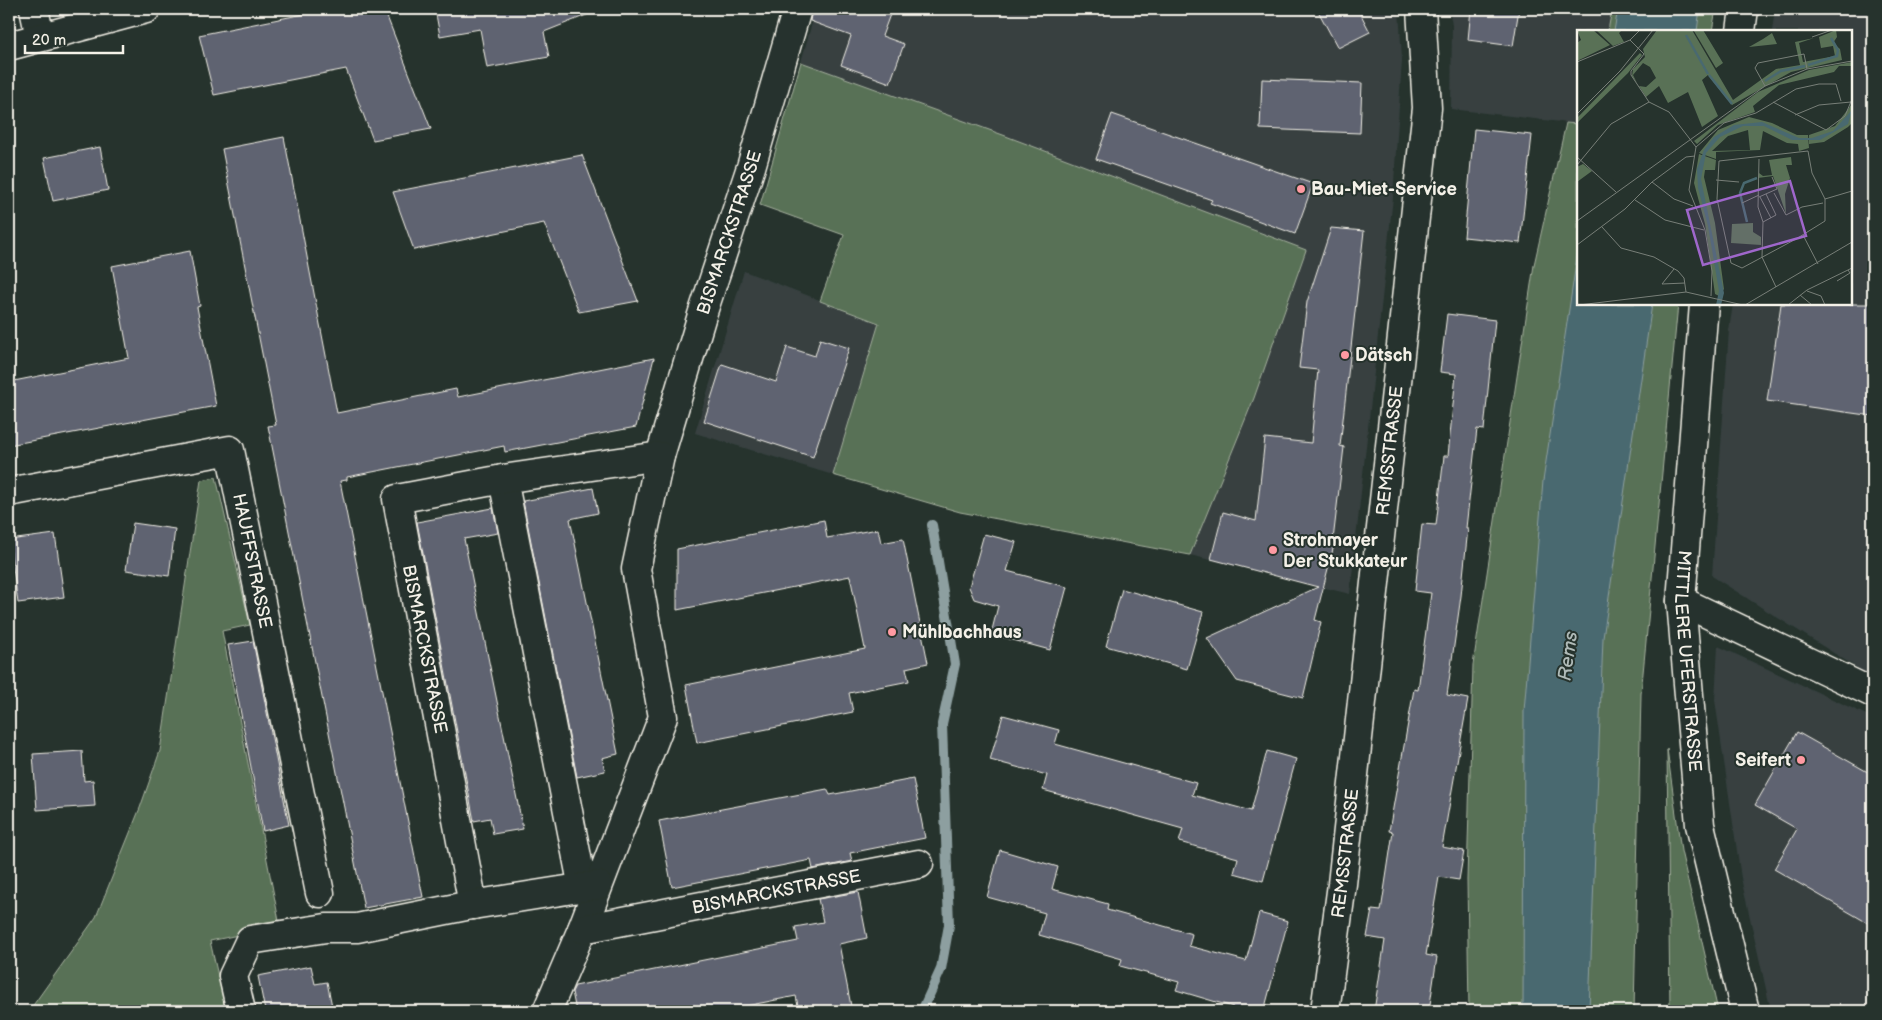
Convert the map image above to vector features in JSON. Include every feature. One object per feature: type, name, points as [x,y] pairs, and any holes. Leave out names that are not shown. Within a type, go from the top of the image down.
[{"type":"street","points":[[34,9],[40,37]]},
{"type":"street","points":[[9,46],[146,9]]},
{"type":"street","name":"BISMARCKSTRASSE","points":[[547,1011],[582,929],[591,886],[663,717],[636,569],[660,456],[702,315],[751,167],[797,9]]},
{"type":"street","name":"REMSSTRASSE","points":[[1325,1011],[1342,884],[1427,108],[1421,9]]},
{"type":"street","points":[[1741,30],[1744,9]]},
{"type":"street","name":"MITTLERE UFERSTRASSE","points":[[1704,305],[1681,601],[1700,825],[1745,1011]]},
{"type":"street","name":"HAUFFSTRASSE","points":[[9,492],[230,450],[320,893]]},
{"type":"street","name":"BISMARCKSTRASSE","points":[[473,904],[397,499],[503,480],[660,456]]},
{"type":"street","points":[[241,1011],[233,976],[250,940],[326,928],[357,928],[473,904],[591,886],[503,480]]},
{"type":"street","points":[[1681,601],[1873,693]]},
{"type":"street","name":"BISMARCKSTRASSE","points":[[582,929],[919,864]]},
{"type":"shaded area","points":[[816,9],[1399,9],[1402,60],[1393,197],[1350,594],[1190,555],[1254,398],[1305,250],[801,62]]},
{"type":"shaded area","points":[[1449,9],[1612,9],[1608,30],[1577,30],[1577,124],[1451,109],[1452,25]]},
{"type":"shaded area","points":[[1775,9],[1873,9],[1873,678],[1712,576],[1729,330],[1733,305],[1852,305],[1852,30],[1772,30]]},
{"type":"shaded area","points":[[744,271],[879,323],[833,475],[695,433]]},
{"type":"shaded area","points":[[1718,646],[1873,718],[1873,1011],[1771,1011],[1741,878],[1715,700]]},
{"type":"green space","points":[[1612,9],[1716,9],[1712,30],[1608,30]]},
{"type":"green space","points":[[801,62],[1003,135],[1306,250],[1254,398],[1190,555],[960,512],[833,475],[879,323],[820,301],[844,235],[760,205]]},
{"type":"green space","points":[[1566,123],[1577,124],[1577,305],[1678,305],[1641,694],[1634,1011],[1469,1011],[1467,880],[1473,665],[1534,265]]},
{"type":"green space","points":[[216,477],[250,625],[222,631],[280,926],[210,941],[226,1011],[29,1011],[96,917],[140,808],[160,751],[201,480]]},
{"type":"green space","points":[[1667,749],[1681,851],[1718,1011],[1670,1011]]},
{"type":"water","points":[[1618,9],[1700,9],[1697,30],[1614,30]]},
{"type":"water","name":"Rems","points":[[1577,257],[1577,305],[1652,305],[1603,638],[1589,1011],[1523,1011],[1524,711],[1543,481]]},
{"type":"building","points":[[329,9],[384,9],[431,129],[373,140],[346,69],[214,95],[199,35]]},
{"type":"building","points":[[435,9],[599,10],[544,32],[549,57],[487,68],[480,29],[440,36]]},
{"type":"building","points":[[812,9],[892,9],[882,36],[904,44],[890,83],[841,65],[851,36],[810,21]]},
{"type":"building","points":[[1317,9],[1358,9],[1370,32],[1338,48]]},
{"type":"building","points":[[1471,9],[1519,9],[1513,46],[1468,40]]},
{"type":"building","points":[[1262,79],[1362,83],[1360,133],[1260,129]]},
{"type":"building","points":[[1112,114],[1313,184],[1295,234],[1210,203],[1212,200],[1096,159]]},
{"type":"building","points":[[1474,129],[1532,135],[1520,243],[1464,237]]},
{"type":"building","points":[[284,137],[337,413],[456,389],[458,397],[654,358],[636,427],[505,452],[504,446],[347,477],[347,480],[340,481],[423,897],[364,908],[268,426],[276,425],[222,149]]},
{"type":"building","points":[[100,147],[108,190],[53,201],[44,158]]},
{"type":"building","points":[[582,155],[638,301],[579,312],[544,223],[414,250],[393,192]]},
{"type":"building","points":[[1331,228],[1364,231],[1340,446],[1344,447],[1333,540],[1335,541],[1315,620],[1321,622],[1303,698],[1237,681],[1207,638],[1318,587],[1211,559],[1223,512],[1256,521],[1265,438],[1311,443],[1318,370],[1299,368],[1307,302]]},
{"type":"building","points":[[190,251],[200,306],[197,307],[216,406],[9,445],[9,382],[129,358],[112,266]]},
{"type":"building","points":[[1873,304],[1873,416],[1767,401],[1781,305]]},
{"type":"building","points":[[1447,314],[1495,320],[1484,430],[1477,429],[1466,528],[1468,528],[1461,596],[1447,695],[1468,699],[1442,847],[1464,851],[1459,880],[1439,877],[1426,955],[1437,957],[1429,1011],[1374,1011],[1385,940],[1367,937],[1372,910],[1381,911],[1393,832],[1389,831],[1414,689],[1418,690],[1431,593],[1415,591],[1422,524],[1436,525],[1444,456],[1448,456],[1456,374],[1440,372]]},
{"type":"building","points":[[820,339],[849,348],[813,457],[704,421],[722,364],[776,382],[787,347],[815,356]]},
{"type":"building","points":[[593,488],[598,513],[570,519],[618,754],[602,758],[605,771],[577,777],[523,501]]},
{"type":"building","points":[[493,508],[498,533],[464,539],[523,829],[493,834],[490,818],[474,821],[417,522]]},
{"type":"building","name":"Mühlbachhaus","points":[[824,520],[827,538],[878,529],[881,543],[903,539],[928,663],[906,668],[909,681],[849,693],[853,712],[697,743],[686,685],[865,649],[850,576],[677,610],[677,549]]},
{"type":"building","points":[[133,523],[175,529],[169,576],[126,570]]},
{"type":"building","points":[[55,534],[64,597],[18,603],[9,540]]},
{"type":"building","points":[[984,534],[1016,542],[1007,571],[1067,587],[1050,650],[991,634],[998,606],[974,599],[969,587]]},
{"type":"building","points":[[1122,589],[1203,612],[1187,669],[1106,646]]},
{"type":"building","points":[[253,641],[289,825],[263,831],[228,645]]},
{"type":"building","points":[[1003,715],[1059,730],[1055,744],[1196,783],[1192,795],[1251,811],[1267,751],[1296,759],[1263,881],[1234,873],[1238,858],[1179,842],[1183,829],[1043,790],[1047,775],[990,760]]},
{"type":"building","points":[[1797,732],[1873,775],[1873,926],[1774,869],[1797,829],[1755,805]]},
{"type":"building","points":[[82,751],[84,781],[93,780],[95,806],[37,810],[33,754]]},
{"type":"building","points":[[913,779],[925,838],[850,853],[852,861],[813,869],[811,860],[672,887],[659,821],[827,789],[830,795]]},
{"type":"building","points":[[1000,850],[1058,867],[1052,889],[1108,904],[1107,910],[1192,934],[1189,946],[1246,961],[1259,913],[1288,921],[1264,1011],[1232,1011],[1233,1007],[1176,990],[1179,982],[1120,966],[1122,959],[1039,935],[1045,913],[987,897]]},
{"type":"building","points":[[858,892],[867,938],[839,944],[852,1011],[799,1011],[796,996],[721,1011],[576,1011],[572,992],[575,986],[798,941],[795,927],[823,922],[818,899]]},
{"type":"building","points":[[311,966],[315,984],[327,982],[333,1011],[265,1011],[258,976]]},
{"type":"waterway","points":[[922,1011],[941,969],[949,925],[942,724],[955,664],[932,525]]},
{"type":"place","name":"Bau-Miet-Service","points":[[1301,189]]},
{"type":"place","name":"Dätsch","points":[[1345,355]]},
{"type":"place","name":"Strohmayer Der Stukkateur","points":[[1273,550]]},
{"type":"place","name":"Mühlbachhaus","points":[[892,632]]},
{"type":"place","name":"Seifert","points":[[1801,760]]}]
